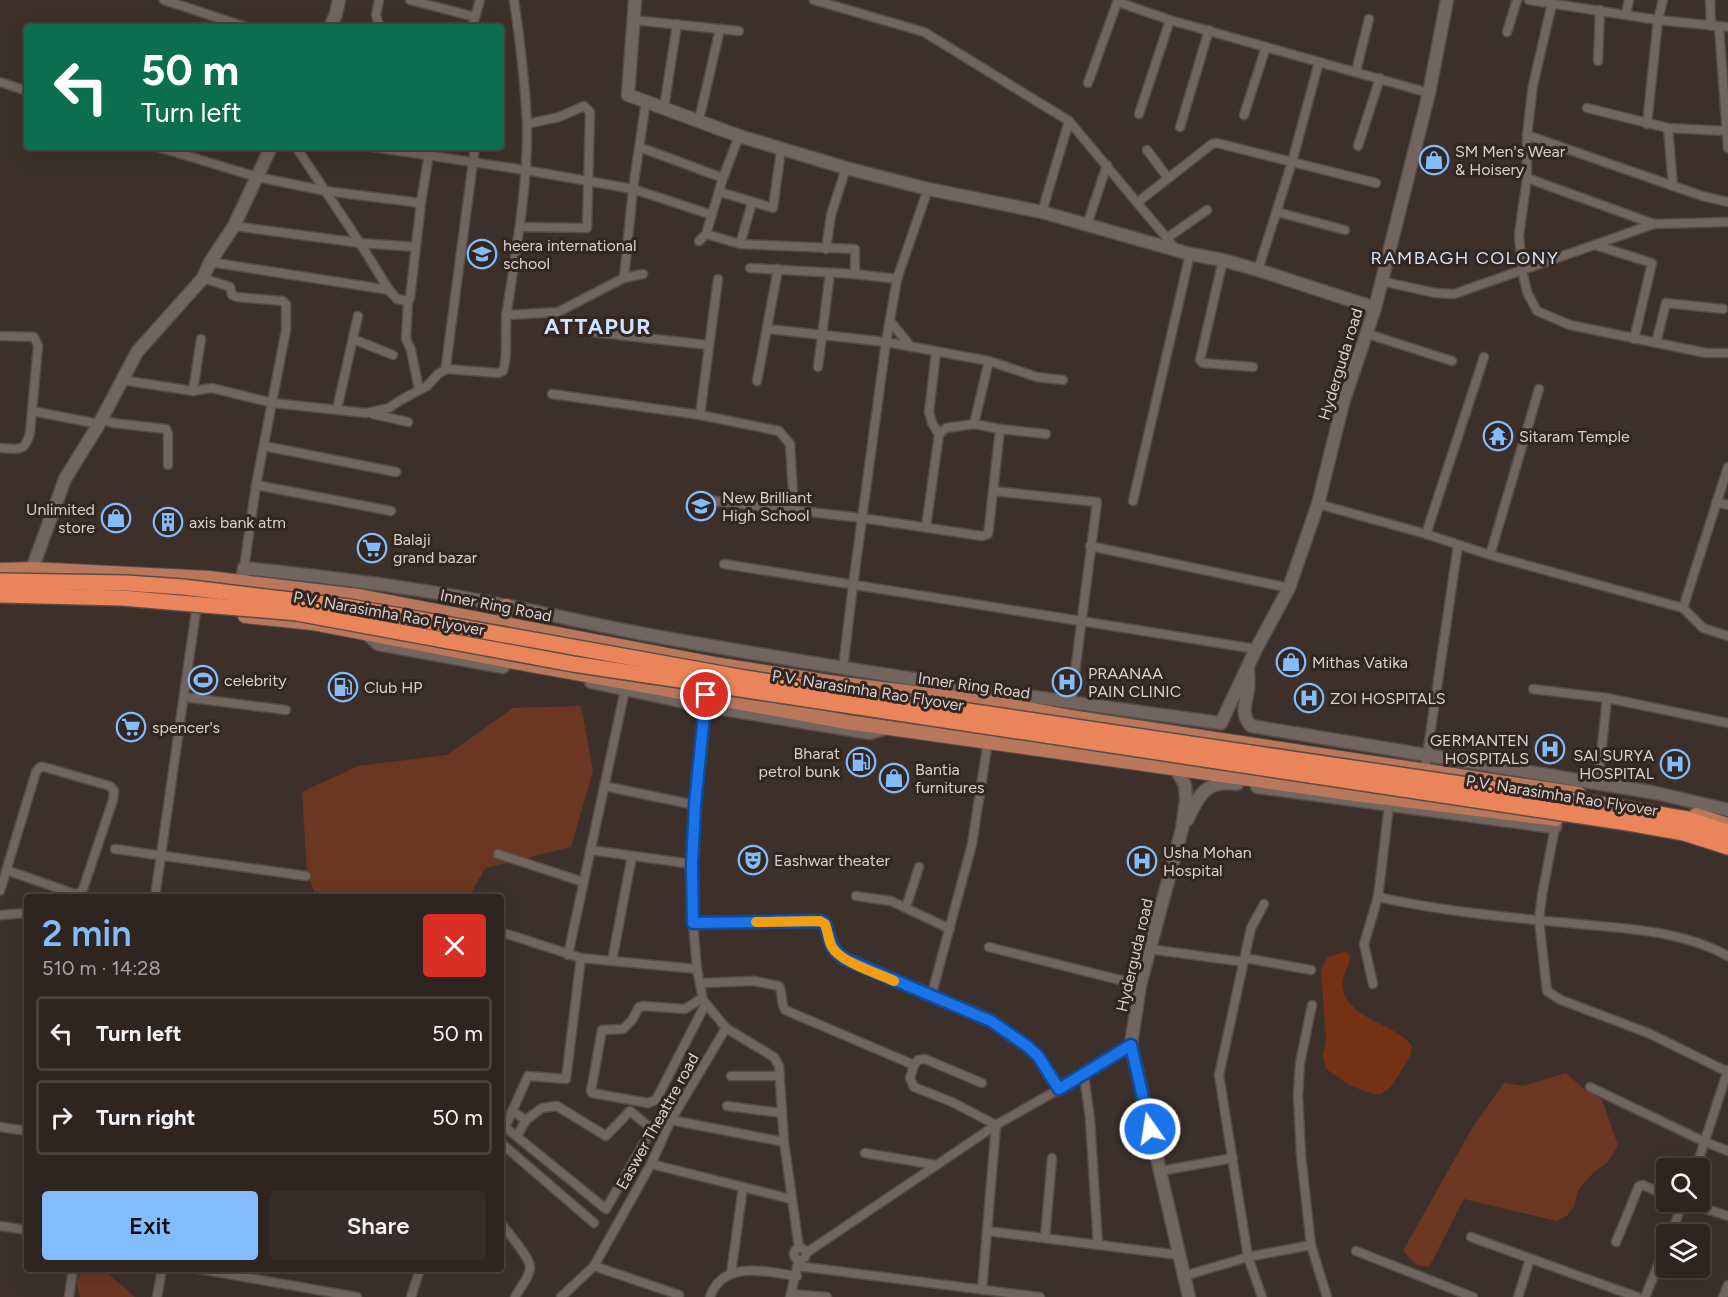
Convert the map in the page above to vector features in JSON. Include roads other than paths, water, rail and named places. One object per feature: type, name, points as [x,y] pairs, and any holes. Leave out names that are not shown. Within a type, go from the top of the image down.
[{"type":"highway","name":"P.V. Narasimha Rao Flyover","points":[[0,581],[126,583],[183,587],[350,607],[745,678],[1630,809],[1687,819],[1728,832]]},
{"type":"highway","name":"P.V. Narasimha Rao Flyover","points":[[0,595],[122,598],[297,613],[573,664],[1656,828],[1684,833],[1728,849]]},
{"type":"main road","name":"Inner Ring Road","points":[[0,570],[243,575],[714,664],[842,684],[996,703],[1081,719],[1426,762],[1597,791],[1728,825]]},
{"type":"main road","points":[[0,602],[158,607],[312,622],[705,700],[1556,823],[1628,825],[1683,836],[1728,849]]},
{"type":"main road","points":[[503,623],[506,606]]},
{"type":"street","points":[[164,0],[237,24]]},
{"type":"street","points":[[331,24],[339,0]]},
{"type":"street","points":[[379,24],[376,15],[380,0]]},
{"type":"street","points":[[410,0],[475,17]]},
{"type":"street","points":[[473,24],[480,0]]},
{"type":"street","points":[[366,413],[389,408],[419,390],[447,369],[503,371],[506,315],[520,227],[527,124],[521,48],[514,0]]},
{"type":"street","points":[[635,0],[628,95],[781,150],[928,189],[1042,212],[1190,254],[1223,260],[1375,308]]},
{"type":"street","points":[[814,0],[924,32],[1069,121],[1175,248]]},
{"type":"street","name":"Hyderguda road","points":[[1071,703],[1221,723],[1256,649],[1289,588],[1318,504],[1343,403],[1375,308],[1429,93],[1447,0]]},
{"type":"street","points":[[1508,32],[1516,0]]},
{"type":"street","points":[[1529,0],[1552,4],[1575,4],[1626,15],[1719,27]]},
{"type":"street","points":[[1626,15],[1629,0]]},
{"type":"street","points":[[1647,124],[1658,20],[1663,0]]},
{"type":"street","points":[[1710,0],[1719,27],[1728,148]]},
{"type":"street","points":[[1088,83],[1118,1],[1170,20],[1429,93]]},
{"type":"street","points":[[1552,4],[1533,84],[1527,135],[1527,178],[1519,235],[1522,270],[1527,291],[1537,311],[1570,325],[1706,353],[1728,353]]},
{"type":"street","points":[[1598,61],[1600,10]]},
{"type":"street","points":[[1356,71],[1369,18]]},
{"type":"street","points":[[633,20],[739,31]]},
{"type":"street","points":[[1139,114],[1170,20]]},
{"type":"street","points":[[664,108],[677,24]]},
{"type":"street","points":[[699,120],[720,29]]},
{"type":"street","points":[[1180,127],[1209,30]]},
{"type":"street","points":[[1244,115],[1266,47]]},
{"type":"street","points":[[1258,270],[1292,162],[1319,62]]},
{"type":"street","points":[[1358,146],[1380,78]]},
{"type":"street","points":[[0,82],[24,90]]},
{"type":"street","points":[[624,278],[633,189],[646,101]]},
{"type":"street","points":[[520,227],[587,228],[590,182],[590,112],[584,106],[559,117],[527,124]]},
{"type":"street","points":[[1587,108],[1668,128],[1727,131]]},
{"type":"street","points":[[1042,212],[1069,121]]},
{"type":"street","points":[[1668,128],[1673,186]]},
{"type":"street","points":[[1527,135],[1673,186],[1728,202]]},
{"type":"street","points":[[699,241],[706,234],[739,136]]},
{"type":"street","points":[[1138,202],[1212,144],[1217,143],[1376,183]]},
{"type":"street","points":[[639,147],[723,178]]},
{"type":"street","points":[[168,150],[257,177],[326,191],[421,203]]},
{"type":"street","points":[[30,602],[32,569],[65,479],[100,422],[137,352],[203,278],[210,262],[234,226],[270,150]]},
{"type":"street","points":[[298,150],[389,290],[397,299],[408,301]]},
{"type":"street","points":[[447,369],[475,150]]},
{"type":"street","points":[[720,192],[773,208],[781,150]]},
{"type":"street","points":[[1147,150],[1168,178]]},
{"type":"street","points":[[419,390],[411,350],[406,339],[408,301],[429,151],[473,162],[633,189],[712,215]]},
{"type":"street","points":[[1087,225],[1107,165]]},
{"type":"street","points":[[826,249],[831,215],[846,168]]},
{"type":"street","points":[[1527,178],[1654,224]]},
{"type":"street","points":[[843,668],[886,342],[897,279],[928,189]]},
{"type":"street","points":[[740,244],[752,203]]},
{"type":"street","points":[[1167,238],[1207,210]]},
{"type":"street","points":[[1277,212],[1346,230]]},
{"type":"street","points":[[1381,281],[1435,293],[1454,294],[1654,224],[1728,222]]},
{"type":"street","points":[[234,226],[360,243],[416,247]]},
{"type":"street","points":[[706,234],[740,244],[855,249],[855,274]]},
{"type":"street","points":[[1594,245],[1652,263],[1634,339]]},
{"type":"street","points":[[1132,501],[1190,254]]},
{"type":"street","points":[[1223,260],[1200,360],[1203,363],[1253,367]]},
{"type":"street","points":[[210,262],[389,290]]},
{"type":"street","points":[[750,268],[855,274],[897,279]]},
{"type":"street","points":[[757,381],[778,269]]},
{"type":"street","points":[[818,367],[830,273]]},
{"type":"street","points":[[506,315],[558,312],[624,278],[643,274]]},
{"type":"street","points":[[203,278],[230,287],[232,295],[237,297],[282,301],[286,304],[286,330],[256,486],[243,575],[331,577],[506,606],[661,638],[1071,703],[1098,498],[993,491]]},
{"type":"street","points":[[700,415],[718,279]]},
{"type":"street","points":[[1656,343],[1666,303],[1723,309]]},
{"type":"street","points":[[337,408],[358,316]]},
{"type":"street","points":[[891,322],[911,348]]},
{"type":"street","points":[[768,329],[886,342],[989,361],[1037,377],[1063,380]]},
{"type":"street","points":[[592,332],[708,345]]},
{"type":"street","points":[[1365,333],[1452,361]]},
{"type":"street","points":[[0,336],[34,337],[37,341],[30,433],[26,446],[21,449],[0,448]]},
{"type":"street","points":[[193,391],[201,339]]},
{"type":"street","points":[[353,339],[393,354]]},
{"type":"street","points":[[926,528],[939,434],[932,423],[929,412],[936,352]]},
{"type":"street","points":[[1426,534],[1484,357]]},
{"type":"street","points":[[974,424],[989,361]]},
{"type":"street","points":[[122,380],[193,391],[212,388],[273,403],[337,408],[408,422]]},
{"type":"street","points":[[1490,555],[1539,389]]},
{"type":"street","points":[[552,394],[700,415],[779,431],[790,444],[795,510]]},
{"type":"street","points":[[32,411],[100,422],[166,429],[168,465]]},
{"type":"street","points":[[939,434],[946,428],[974,424],[1046,434]]},
{"type":"street","points":[[706,500],[862,518],[982,536],[988,534],[1000,429]]},
{"type":"street","points":[[264,446],[396,471]]},
{"type":"street","points":[[1683,608],[1728,468]]},
{"type":"street","points":[[256,486],[391,511]]},
{"type":"street","points":[[1716,502],[1728,506]]},
{"type":"street","points":[[1318,504],[1426,534],[1490,555],[1683,608],[1703,628],[1728,636]]},
{"type":"street","points":[[1248,666],[1248,686],[1243,711],[1245,720],[1251,726],[1426,762],[1458,545]]},
{"type":"street","points":[[1090,546],[1289,588]]},
{"type":"street","points":[[724,564],[1256,649]]},
{"type":"street","points":[[155,894],[196,611]]},
{"type":"street","points":[[714,664],[705,700],[695,804],[692,864],[693,923],[697,969],[704,1001],[726,1028],[774,1057],[779,1066],[784,1142],[791,1199],[803,1251]]},
{"type":"street","points":[[568,955],[626,686]]},
{"type":"street","points":[[1533,689],[1607,698],[1728,723]]},
{"type":"street","points":[[184,697],[286,710]]},
{"type":"street","points":[[1607,698],[1597,791],[1666,794],[1728,810]]},
{"type":"street","points":[[931,997],[972,844],[988,741]]},
{"type":"street","name":"Hyderguda road","points":[[1169,766],[1177,771],[1185,785],[1186,800],[1182,829],[1140,985],[1131,1045],[1189,1297]]},
{"type":"street","points":[[0,891],[6,870],[34,777],[40,767],[110,786],[114,791],[82,892],[76,894],[69,892],[6,870]]},
{"type":"street","points":[[1182,829],[1198,796],[1208,787],[1224,782],[1389,806],[1556,823],[1539,920],[1547,991],[1552,996],[1648,1033],[1728,1071],[1699,1158]]},
{"type":"street","points":[[604,786],[695,804]]},
{"type":"street","points":[[1373,984],[1364,945],[1378,897],[1389,806]]},
{"type":"street","points":[[115,849],[306,876]]},
{"type":"street","points":[[590,850],[692,864]]},
{"type":"street","points":[[498,854],[583,882]]},
{"type":"street","points":[[612,961],[632,856]]},
{"type":"street","points":[[906,907],[919,867]]},
{"type":"street","points":[[856,896],[891,901],[950,929]]},
{"type":"street","points":[[1378,897],[1539,920],[1664,933],[1706,945],[1728,956]]},
{"type":"street","points":[[1262,1297],[1248,1257],[1219,1075],[1251,928],[1264,904]]},
{"type":"street","points":[[0,915],[24,913]]},
{"type":"street","points":[[693,923],[820,921],[825,924],[831,945],[845,959],[991,1021],[1027,1046],[1038,1056],[1059,1089]]},
{"type":"street","points":[[504,933],[581,958],[697,969]]},
{"type":"street","points":[[989,946],[1140,985]]},
{"type":"street","points":[[1149,949],[1311,970]]},
{"type":"street","points":[[507,1123],[528,1076],[566,1079],[581,958]]},
{"type":"street","points":[[700,983],[754,981],[774,984],[782,991],[781,999],[784,1010],[914,1065]]},
{"type":"street","points":[[704,1001],[656,1100],[648,1103],[592,1093],[602,1030],[623,1029],[632,1020],[636,1010],[644,1006],[686,1009],[704,1001]]},
{"type":"street","points":[[1312,1005],[1300,1063],[1298,1095],[1301,1155],[1311,1245],[1327,1297]]},
{"type":"street","points":[[691,1006],[698,1016]]},
{"type":"street","name":"Easwer Theattre road","points":[[561,1297],[594,1266],[651,1164],[671,1120],[726,1028]]},
{"type":"street","points":[[827,1297],[791,1296],[798,1263],[794,1254],[803,1251],[996,1125],[1084,1075],[1131,1045]]},
{"type":"street","points":[[982,1083],[926,1059],[918,1060],[910,1078],[914,1087],[952,1102],[996,1125]]},
{"type":"street","points":[[1084,1075],[1090,1119],[1098,1245]]},
{"type":"street","points":[[731,1076],[780,1076]]},
{"type":"street","points":[[1590,1087],[1728,1151]]},
{"type":"street","points":[[507,1123],[517,1136],[606,1209],[652,1129],[630,1111],[606,1136],[557,1106],[542,1108],[524,1124],[517,1136]]},
{"type":"street","points":[[727,1106],[782,1113]]},
{"type":"street","points":[[671,1120],[784,1142]]},
{"type":"street","points":[[507,1123],[524,1124]]},
{"type":"street","points":[[982,1290],[996,1125]]},
{"type":"street","points":[[0,1128],[24,1131]]},
{"type":"street","points":[[504,1146],[594,1223]]},
{"type":"street","points":[[865,1153],[936,1165]]},
{"type":"street","points":[[1044,1238],[1052,1158]]},
{"type":"street","points":[[1160,1171],[1233,1158]]},
{"type":"street","points":[[651,1164],[791,1199]]},
{"type":"street","points":[[1616,1242],[1639,1186],[1643,1185],[1656,1191]]},
{"type":"street","points":[[731,1274],[743,1187]]},
{"type":"street","points":[[1710,1210],[1728,1216]]},
{"type":"street","points":[[0,1226],[24,1230]]},
{"type":"street","points":[[504,1227],[530,1266],[515,1297]]},
{"type":"street","points":[[987,1231],[1179,1255]]},
{"type":"street","points":[[1471,1237],[1637,1297]]},
{"type":"street","points":[[1184,1276],[1248,1257],[1311,1245]]},
{"type":"street","points":[[1356,1251],[1473,1297]]},
{"type":"street","points":[[1518,1297],[1530,1259]]},
{"type":"street","points":[[798,1263],[982,1290],[992,1294],[1040,1297]]},
{"type":"street","points":[[594,1266],[682,1296]]},
{"type":"street","points":[[1645,1297],[1656,1270]]},
{"type":"street","points":[[710,1297],[713,1289],[724,1277],[741,1271],[796,1276]]},
{"type":"street","points":[[69,1297],[73,1272]]},
{"type":"street","points":[[157,1297],[161,1272]]},
{"type":"street","points":[[216,1272],[357,1297]]},
{"type":"street","points":[[411,1297],[419,1272]]},
{"type":"street","points":[[1724,1297],[1728,1285]]},
{"type":"place","name":"SM Men's Wear & Hoisery","points":[[1434,160]]},
{"type":"place","name":"heera international school","points":[[482,254]]},
{"type":"place","name":"Sitaram Temple","points":[[1498,436]]},
{"type":"place","name":"New Brilliant High School","points":[[701,506]]},
{"type":"place","name":"Unlimited store","points":[[116,518]]},
{"type":"place","name":"axis bank atm","points":[[168,522]]},
{"type":"place","name":"Balaji grand bazar","points":[[372,548]]},
{"type":"place","name":"Mithas Vatika","points":[[1291,662]]},
{"type":"place","name":"celebrity","points":[[203,680]]},
{"type":"place","name":"PRAANAA PAIN CLINIC","points":[[1067,682]]},
{"type":"place","name":"Club HP","points":[[343,687]]},
{"type":"place","name":"ZOI HOSPITALS","points":[[1309,698]]},
{"type":"place","name":"spencer's","points":[[131,727]]},
{"type":"place","name":"GERMANTEN HOSPITALS","points":[[1550,749]]},
{"type":"place","name":"Bharat petrol bunk","points":[[861,762]]},
{"type":"place","name":"SAI SURYA HOSPITAL","points":[[1675,764]]},
{"type":"place","name":"Bantia furnitures","points":[[894,778]]},
{"type":"place","name":"Eashwar theater","points":[[753,860]]},
{"type":"place","name":"Usha Mohan Hospital","points":[[1142,861]]},
{"type":"district","name":"RAMBAGH COLONY","points":[[1465,258]]},
{"type":"district","name":"ATTAPUR","points":[[598,326]]}]
